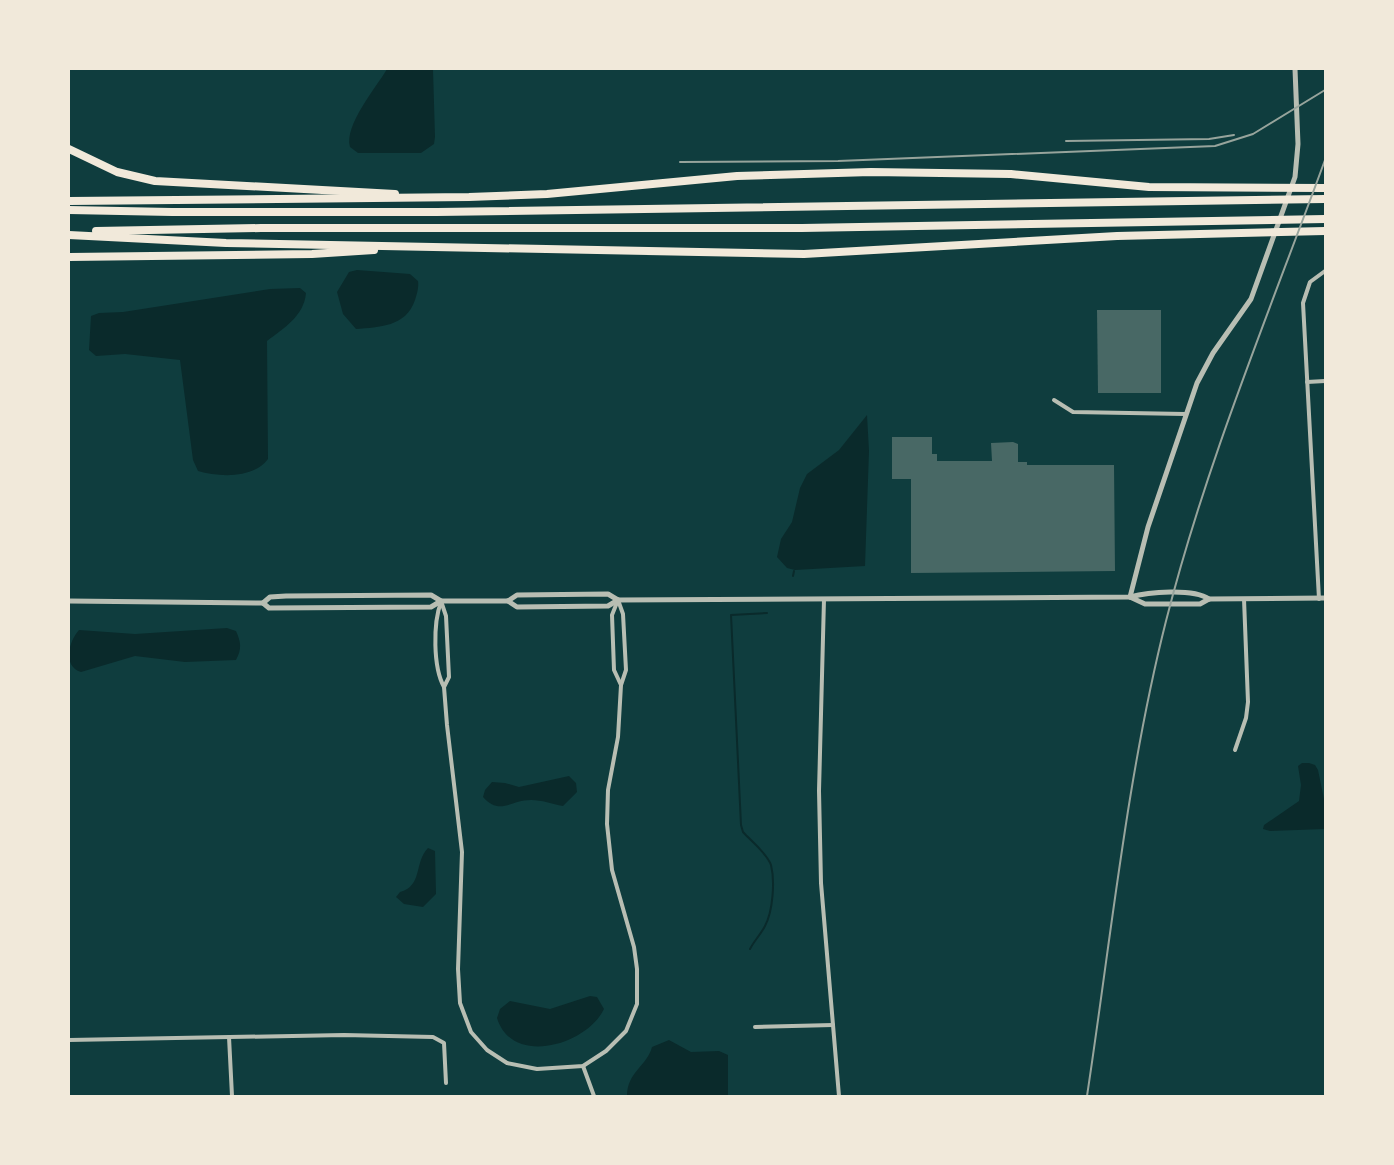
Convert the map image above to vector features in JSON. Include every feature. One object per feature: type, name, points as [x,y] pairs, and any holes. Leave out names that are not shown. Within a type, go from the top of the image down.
[{"type":"highway","points":[[69,148],[117,172],[155,181],[470,197]]},
{"type":"highway","points":[[69,200],[470,197],[547,194],[737,176],[871,172],[1011,174],[1149,187],[1325,188]]},
{"type":"highway","points":[[69,210],[447,212],[1325,199]]},
{"type":"highway","points":[[69,233],[261,228],[802,228],[1325,219]]},
{"type":"highway","points":[[69,233],[226,242],[804,254],[1117,236],[1325,231]]},
{"type":"highway","points":[[69,257],[312,254],[439,247]]},
{"type":"street","points":[[1130,597],[1148,526],[1185,414],[1206,365],[1251,299],[1295,177],[1298,144],[1295,69]]},
{"type":"street","points":[[1319,599],[1304,297],[1314,278],[1325,271]]},
{"type":"street","points":[[1307,382],[1325,381]]},
{"type":"street","points":[[1054,400],[1073,412],[1185,414]]},
{"type":"street","points":[[69,601],[263,602],[270,596],[431,595],[441,601],[508,601],[517,607],[526,607],[608,606],[618,600],[1130,597],[1146,592],[1201,593],[1209,599]]},
{"type":"street","points":[[441,601],[436,616],[438,676],[444,687],[462,852],[458,993],[463,1015],[477,1040],[496,1057],[507,1063],[537,1069],[583,1066],[606,1051],[626,1031],[634,1014],[638,993],[634,947],[612,870],[606,824],[608,790],[621,717],[621,685],[626,670],[623,614],[618,600],[608,594],[517,595],[508,601]]},
{"type":"street","points":[[1130,597],[1145,604],[1200,604],[1209,599],[1325,598]]},
{"type":"street","points":[[824,599],[819,805],[823,915],[839,1096]]},
{"type":"street","points":[[1235,750],[1246,718],[1248,702],[1244,599]]},
{"type":"street","points":[[618,600],[612,615],[612,624],[614,670],[621,685]]},
{"type":"street","points":[[263,602],[269,608],[421,608],[431,607],[441,601]]},
{"type":"street","points":[[441,601],[446,616],[449,677],[444,687]]},
{"type":"street","points":[[755,1028],[833,1025]]},
{"type":"street","points":[[69,1040],[344,1035],[433,1037],[444,1043],[446,1083]]},
{"type":"street","points":[[229,1037],[232,1096]]},
{"type":"street","points":[[583,1066],[594,1096]]},
{"type":"water","points":[[387,69],[433,69],[434,144],[421,153],[358,153],[350,147],[349,138],[356,118]]},
{"type":"water","points":[[357,270],[410,274],[418,281],[415,300],[411,309],[405,316],[391,324],[356,329],[343,314],[337,292],[349,272]]},
{"type":"water","points":[[300,288],[306,293],[297,315],[267,341],[268,459],[262,466],[245,473],[225,475],[198,471],[193,460],[180,360],[125,354],[96,356],[89,350],[91,316],[99,313],[123,312],[270,289]]},
{"type":"water","points":[[867,415],[869,451],[865,566],[795,570],[787,568],[777,557],[781,539],[792,522],[800,488],[807,474],[839,450]]},
{"type":"water","points":[[227,628],[236,631],[239,639],[240,649],[236,660],[185,662],[135,656],[81,672],[75,669],[69,659],[72,640],[79,630],[135,634]]},
{"type":"water","points":[[1302,763],[1315,765],[1318,770],[1325,804],[1325,829],[1270,831],[1263,829],[1264,825],[1299,801],[1301,785],[1298,766]]},
{"type":"water","points":[[569,776],[576,783],[577,792],[563,806],[531,800],[500,806],[489,803],[483,797],[485,790],[492,782],[519,787]]},
{"type":"water","points":[[428,848],[435,851],[436,894],[423,907],[404,904],[396,897],[400,892],[412,885],[421,860]]},
{"type":"water","points":[[590,996],[597,997],[604,1009],[595,1022],[567,1041],[533,1046],[518,1042],[505,1033],[497,1018],[500,1009],[510,1001],[550,1009]]},
{"type":"water","points":[[669,1040],[691,1052],[719,1051],[728,1055],[728,1096],[627,1096],[630,1081],[652,1047]]},
{"type":"building","points":[[1097,310],[1161,310],[1161,393],[1098,393]]},
{"type":"building","points":[[892,437],[932,437],[932,454],[937,454],[937,461],[992,461],[991,443],[1013,442],[1018,444],[1018,462],[1027,462],[1027,465],[1114,465],[1115,571],[911,573],[911,479],[892,479]]},
{"type":"waterway","points":[[793,576],[794,571]]},
{"type":"waterway","points":[[750,949],[768,920],[773,879],[769,861],[743,832],[741,825],[731,615],[767,613]]},
{"type":"railway","points":[[680,162],[838,161],[1215,146],[1253,134],[1325,90]]},
{"type":"railway","points":[[1066,141],[1209,139],[1234,135]]},
{"type":"railway","points":[[1087,1096],[1130,797],[1152,679],[1166,621],[1182,562],[1219,446],[1325,160]]}]
